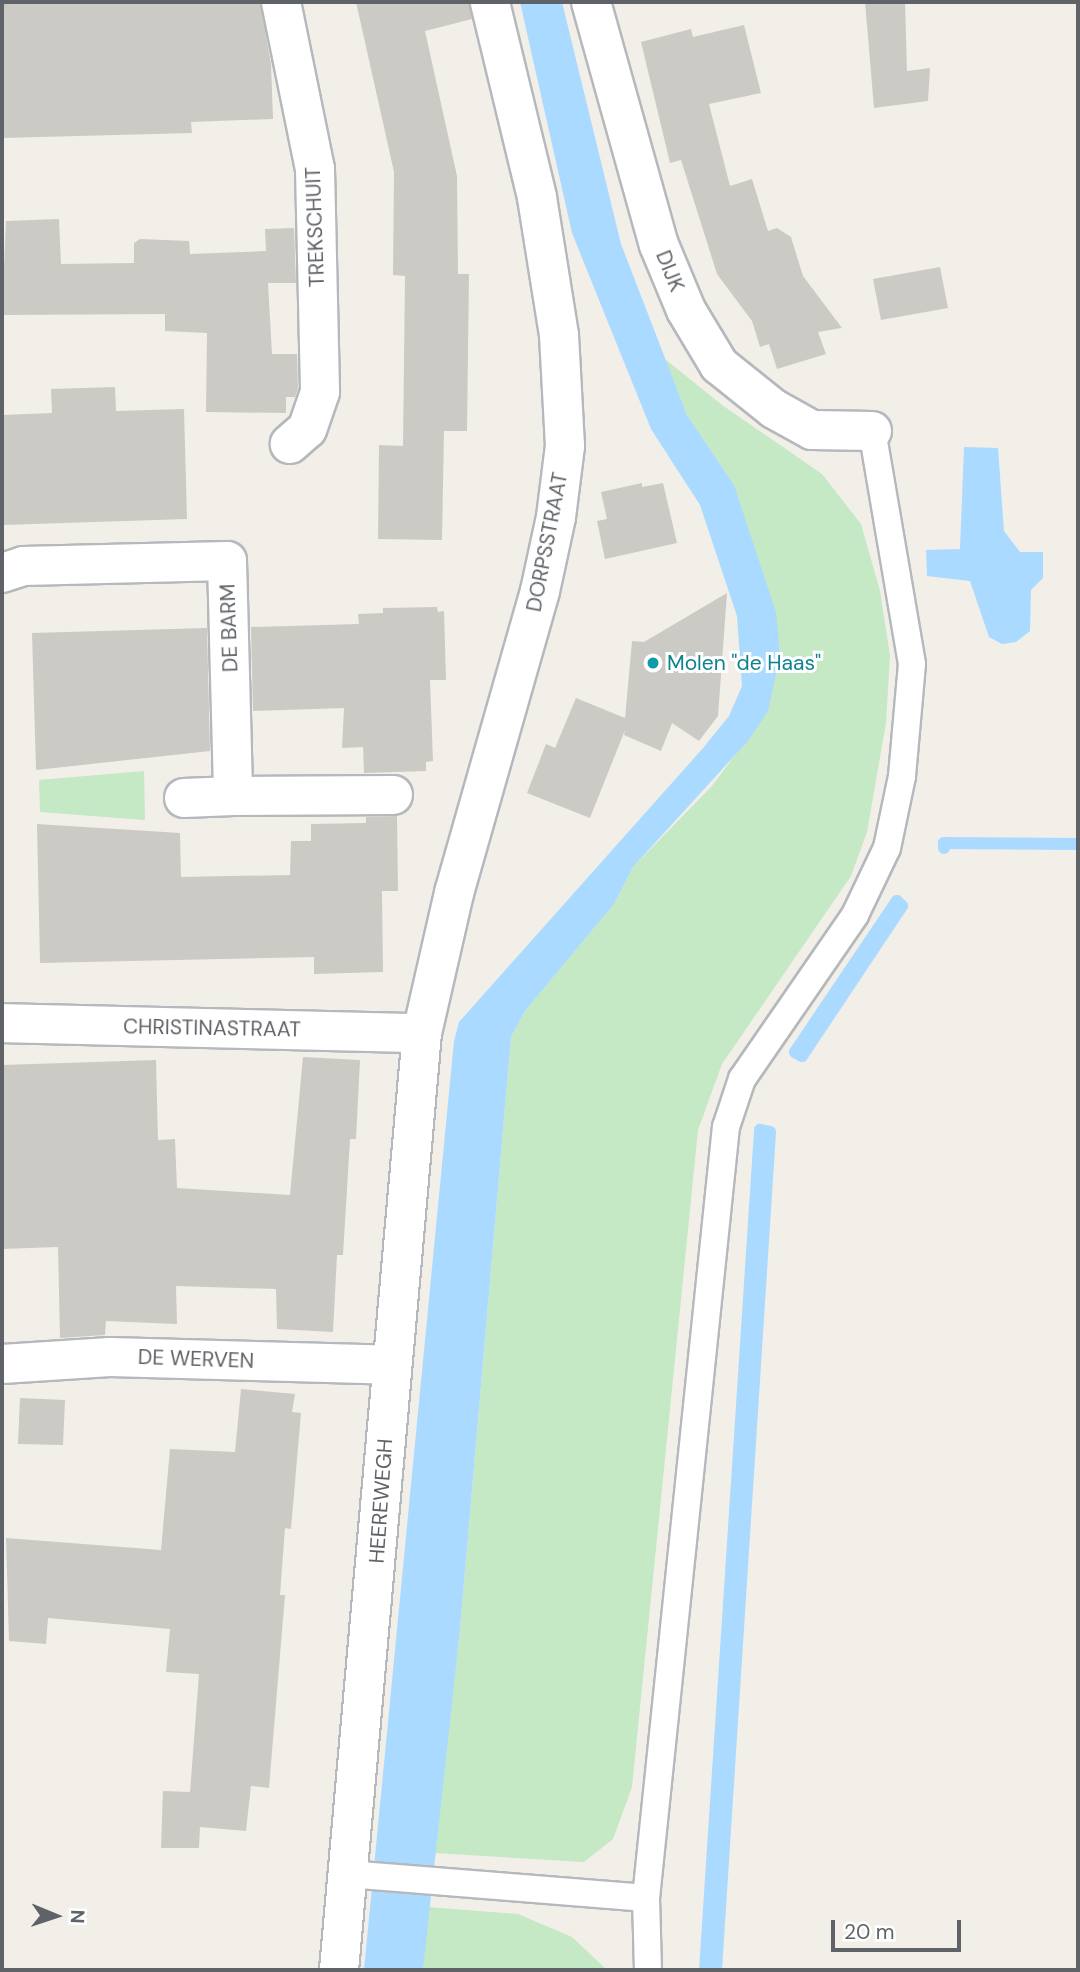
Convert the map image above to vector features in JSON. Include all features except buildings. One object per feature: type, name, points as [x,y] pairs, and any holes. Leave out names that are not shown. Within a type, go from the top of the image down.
[{"type":"street","name":"TREKSCHUIT","points":[[281,2],[315,169],[320,378],[320,392],[307,429],[289,444]]},
{"type":"street","name":"DORPSSTRAAT","points":[[422,1032],[454,893],[540,591],[556,517],[565,446],[559,335],[537,197],[490,2]]},
{"type":"street","name":"DIJK","points":[[591,2],[659,245],[686,310],[719,365],[774,409],[812,430],[872,431]]},
{"type":"street","name":"DE BARM","points":[[2,573],[23,566],[227,561],[233,796]]},
{"type":"street","points":[[184,798],[393,795]]},
{"type":"street","name":"CHRISTINASTRAAT","points":[[2,1023],[422,1032]]},
{"type":"street","name":"HEEREWEGH","points":[[339,1970],[360,1874],[391,1365],[422,1032]]},
{"type":"street","name":"DE WERVEN","points":[[2,1364],[110,1357],[391,1365]]},
{"type":"lane","points":[[648,1970],[646,1898],[726,1127],[742,1079],[855,915],[887,848],[902,776],[912,664],[872,431]]},
{"type":"lane","points":[[360,1874],[646,1898]]},
{"type":"green space","points":[[665,359],[722,405],[822,474],[861,524],[880,591],[890,656],[886,723],[867,832],[851,876],[722,1064],[698,1130],[632,1787],[613,1839],[584,1862],[434,1853],[460,1629],[511,1037],[525,1011],[614,904],[633,867],[712,786],[768,711],[734,485],[687,415]]},
{"type":"green space","points":[[144,771],[145,820],[40,812],[39,780]]},
{"type":"green space","points":[[428,1907],[518,1914],[572,1937],[607,1970],[423,1970]]},
{"type":"water","points":[[520,2],[562,2],[621,244],[687,415],[734,485],[776,612],[780,655],[768,711],[748,741],[633,867],[614,904],[525,1011],[511,1037],[460,1629],[423,1970],[364,1970],[454,1041],[459,1022],[704,747],[729,716],[742,686],[737,616],[700,505],[651,429],[572,233]]},
{"type":"water","points":[[964,447],[998,448],[1004,531],[1020,552],[1043,552],[1043,578],[1031,590],[1030,631],[1016,642],[1002,644],[989,637],[970,581],[927,576],[926,550],[960,549]]},
{"type":"waterway","points":[[944,848],[944,843],[1078,844]]},
{"type":"waterway","points":[[897,901],[902,906],[802,1056],[795,1052],[897,901]]},
{"type":"waterway","points":[[705,1970],[760,1130],[770,1132],[716,1970]]},
{"type":"place","name":"Molen \"de Haas\"","points":[[653,663]]}]
